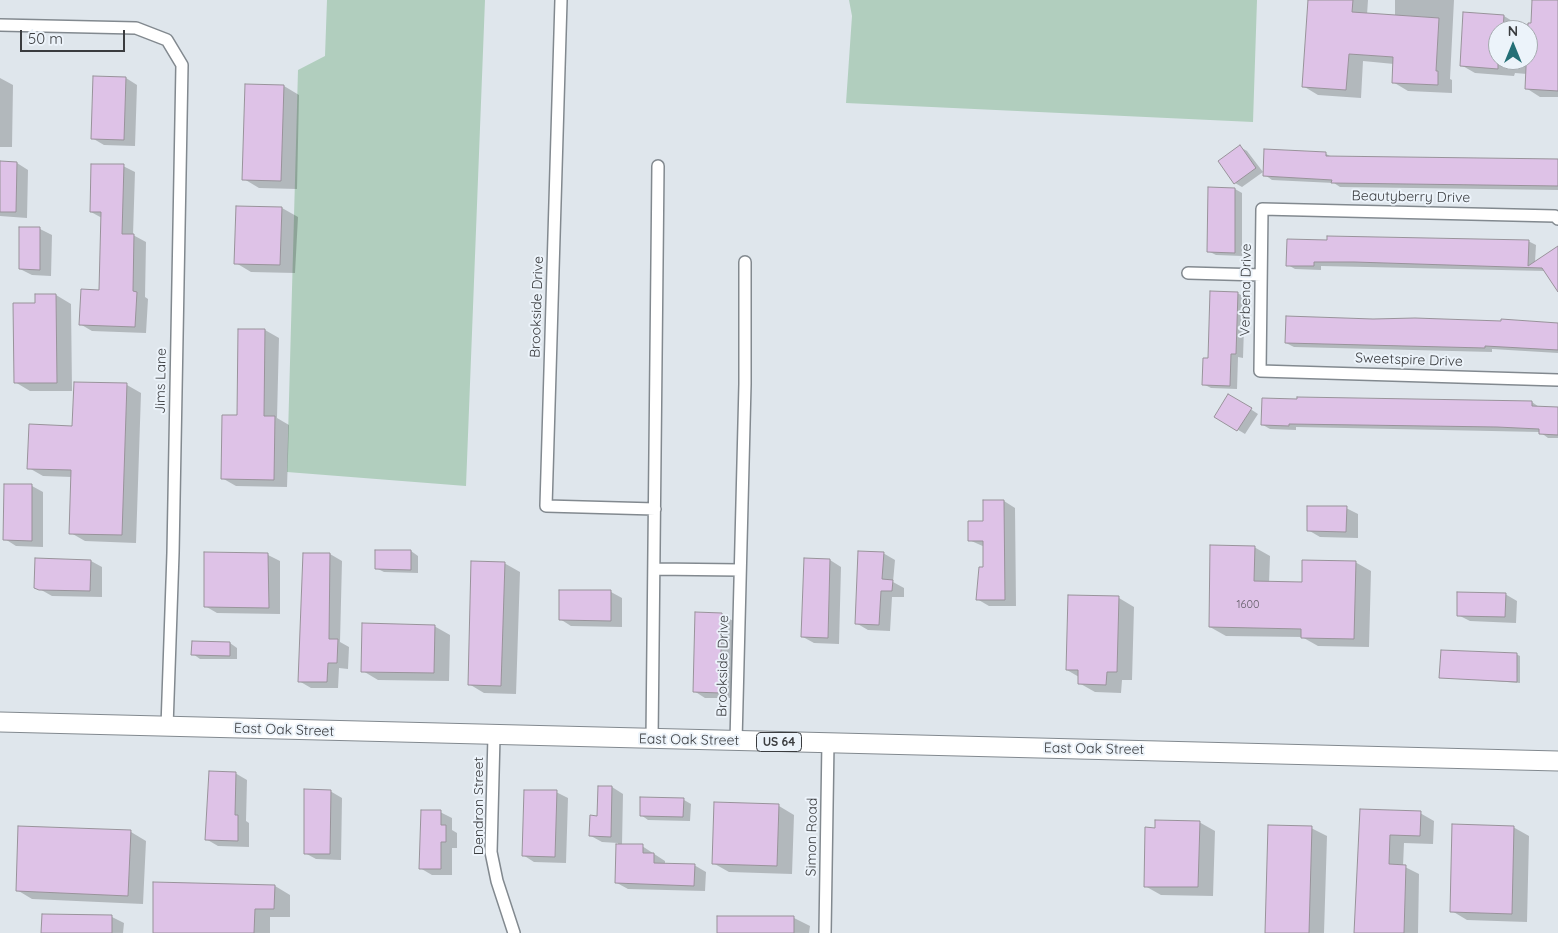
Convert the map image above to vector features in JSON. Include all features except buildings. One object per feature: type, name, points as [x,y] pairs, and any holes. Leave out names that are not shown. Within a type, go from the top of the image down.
[{"type":"highway","name":"East Oak Street","points":[[0,722],[652,740],[828,742],[1558,761]]},
{"type":"street","name":"Brookside Drive","points":[[561,0],[546,506],[655,509]]},
{"type":"street","name":"Jims Lane","points":[[0,25],[136,28],[167,40],[182,65],[173,544],[167,727]]},
{"type":"street","points":[[652,740],[658,166]]},
{"type":"street","name":"Beautyberry Drive","points":[[1262,209],[1555,216],[1558,219]]},
{"type":"street","name":"Verbena Drive","points":[[1260,371],[1262,209]]},
{"type":"street","name":"Brookside Drive","points":[[736,741],[745,384],[746,262]]},
{"type":"street","points":[[1188,273],[1261,275]]},
{"type":"street","name":"Sweetspire Drive","points":[[1260,371],[1558,380]]},
{"type":"street","points":[[654,569],[740,570]]},
{"type":"street","name":"Dendron Street","points":[[494,736],[491,852],[496,881],[514,933]]},
{"type":"street","name":"Simon Road","points":[[825,933],[828,742]]},
{"type":"green space","points":[[327,0],[485,0],[466,486],[287,472],[298,70],[325,56]]},
{"type":"green space","points":[[849,0],[1257,0],[1253,122],[846,103],[852,16]]}]
